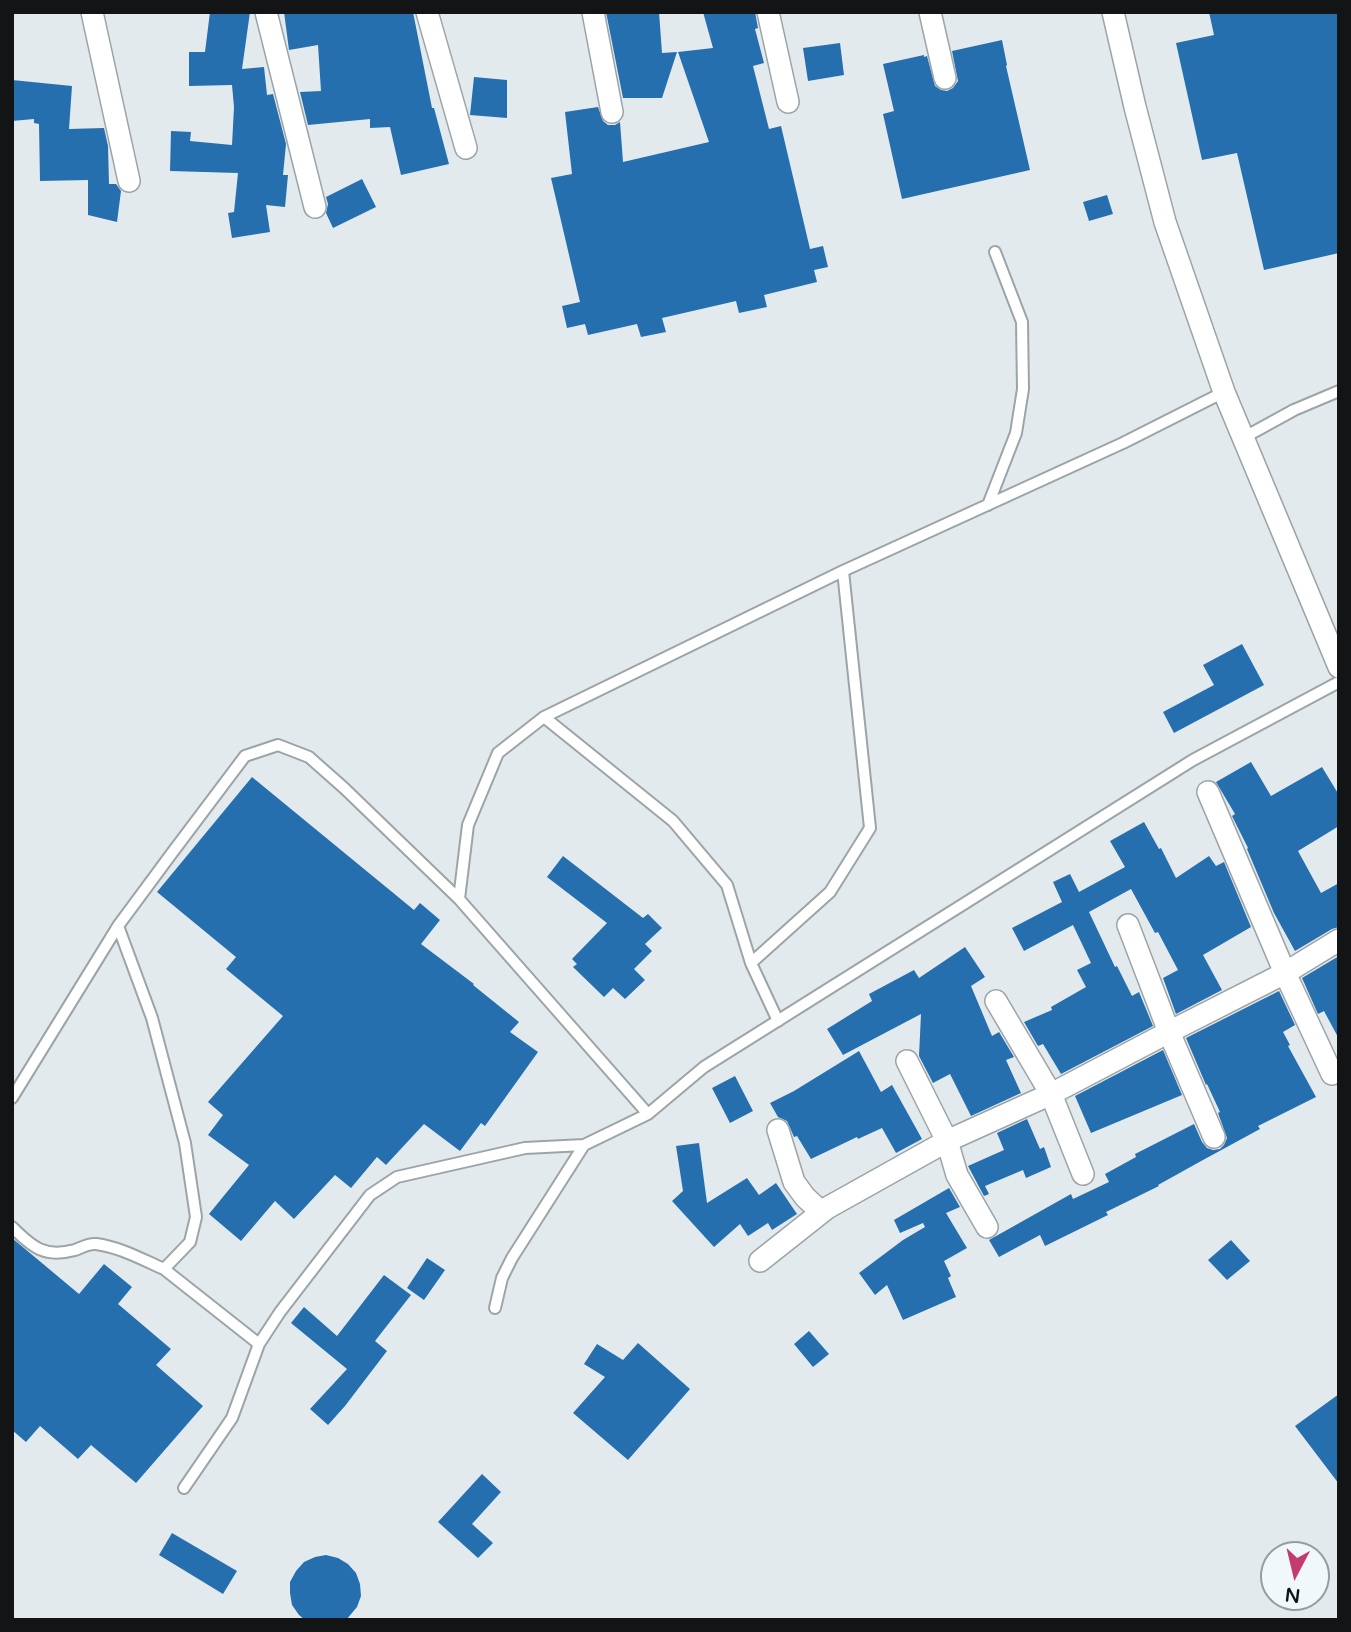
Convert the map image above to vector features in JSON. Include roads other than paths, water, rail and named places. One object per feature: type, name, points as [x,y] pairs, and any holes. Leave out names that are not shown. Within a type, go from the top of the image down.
[{"type":"street","points":[[92,12],[129,181]]},
{"type":"street","points":[[266,12],[315,207]]},
{"type":"street","points":[[427,12],[466,148]]},
{"type":"street","points":[[593,12],[612,112]]},
{"type":"street","points":[[768,12],[788,102]]},
{"type":"street","points":[[930,12],[945,78]]},
{"type":"street","points":[[1113,12],[1165,222],[1224,392],[1339,667]]},
{"type":"street","points":[[1208,792],[1285,973],[1332,1074]]},
{"type":"street","points":[[1128,925],[1169,1032],[1214,1137]]},
{"type":"street","points":[[760,1261],[821,1212],[947,1142],[1051,1094],[1285,973],[1339,940]]},
{"type":"street","points":[[996,1001],[1051,1094],[1083,1174]]},
{"type":"street","points":[[907,1061],[947,1142],[957,1175],[988,1227]]},
{"type":"street","points":[[779,1130],[794,1182],[821,1212]]},
{"type":"lane","points":[[988,505],[1016,433],[1023,389],[1023,322],[995,252]]},
{"type":"lane","points":[[1243,438],[1294,410],[1339,391]]},
{"type":"lane","points":[[459,899],[468,825],[498,753],[544,717],[843,571],[1123,443],[1224,392]]},
{"type":"lane","points":[[751,963],[830,892],[870,828],[843,571]]},
{"type":"lane","points":[[184,1488],[232,1418],[259,1344],[279,1312],[370,1195],[397,1177],[526,1148],[584,1145],[648,1114],[704,1067],[1192,760],[1339,682]]},
{"type":"lane","points":[[544,717],[673,821],[727,885],[751,963],[778,1021]]},
{"type":"lane","points":[[12,1098],[118,926],[246,756],[278,745],[309,757],[459,899],[648,1114]]},
{"type":"lane","points":[[118,926],[152,1018],[184,1143],[196,1217],[190,1242],[164,1269]]},
{"type":"lane","points":[[495,1308],[502,1278],[512,1258],[584,1145]]},
{"type":"lane","points":[[12,1227],[30,1245],[52,1254],[92,1243],[109,1246],[164,1269],[259,1344]]}]
